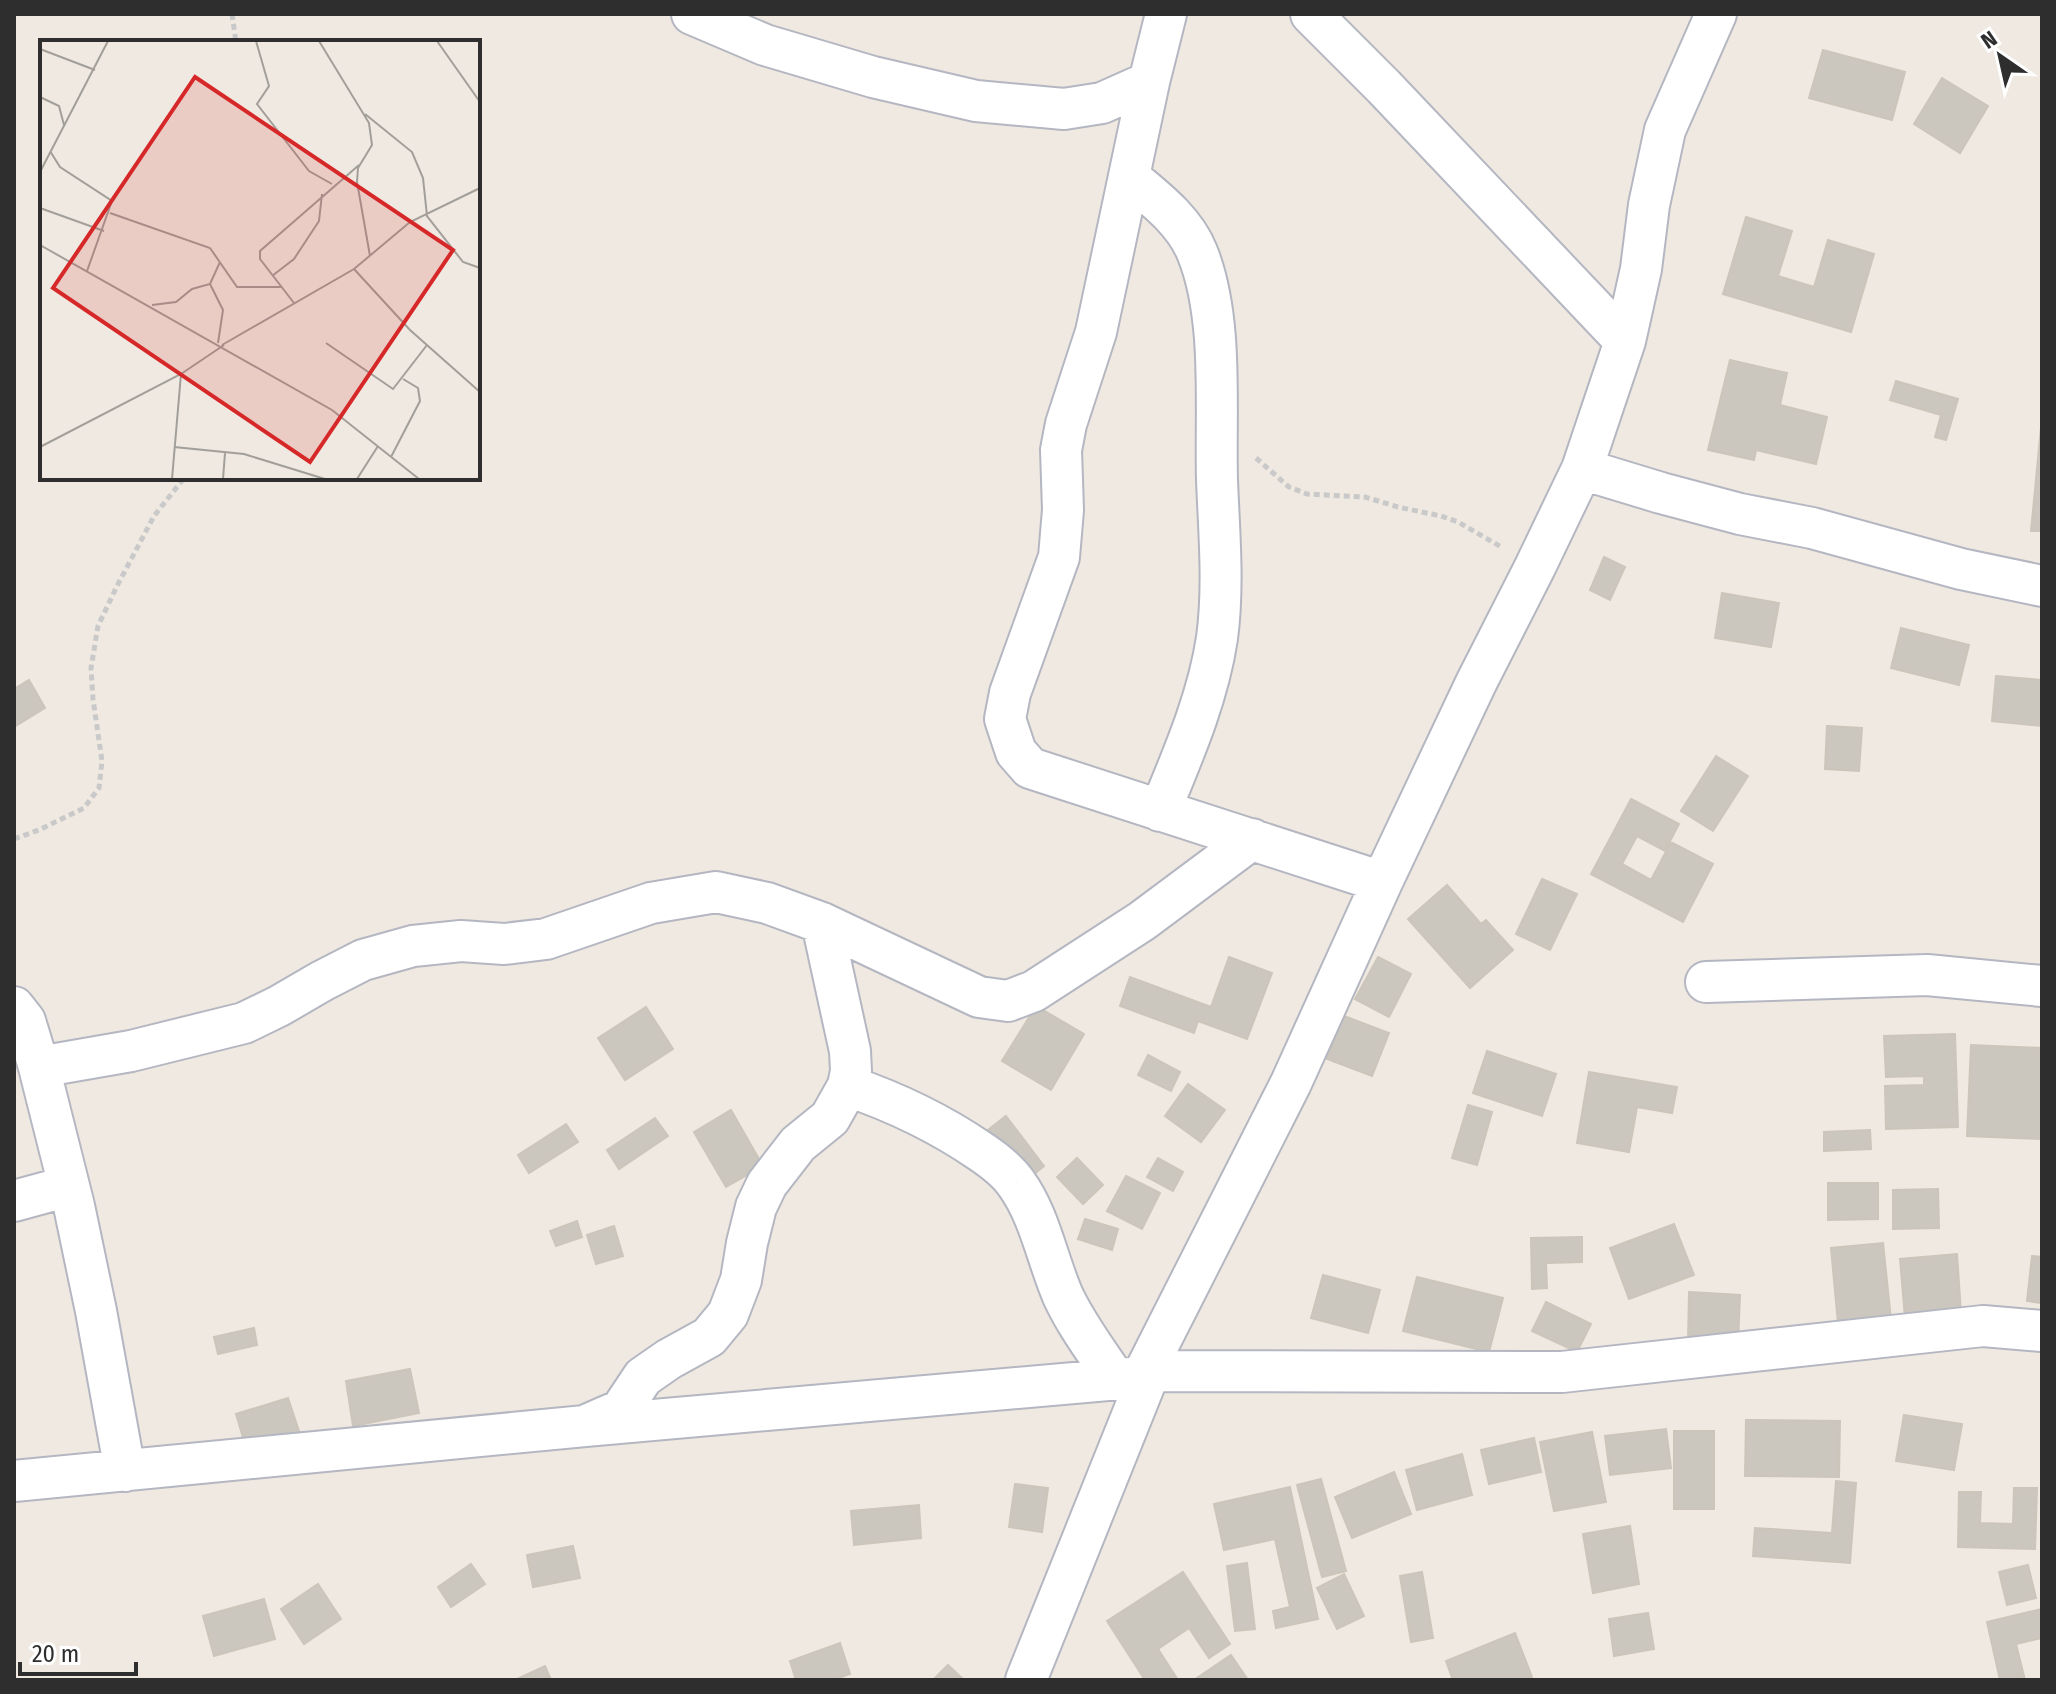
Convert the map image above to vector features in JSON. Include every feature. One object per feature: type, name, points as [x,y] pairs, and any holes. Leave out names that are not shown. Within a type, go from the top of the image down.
[{"type":"street","points":[[692,14],[765,45],[873,77],[976,101],[1064,109],[1102,103],[1149,82]]},
{"type":"street","points":[[1166,14],[1096,332],[1066,424],[1061,450],[1063,510],[1059,557],[1010,693],[1005,719],[1016,752],[1030,768],[1382,882]]},
{"type":"street","points":[[1311,14],[1625,341]]},
{"type":"street","points":[[1026,1680],[1136,1376],[1291,1083],[1476,683],[1582,469],[1625,341],[1665,130],[1716,14]]},
{"type":"street","points":[[1129,177],[1172,213],[1196,249],[1210,291],[1215,340],[1220,567],[1217,638],[1189,743],[1160,811]]},
{"type":"street","points":[[1582,469],[1740,514],[1812,528],[1961,569],[2042,586]]},
{"type":"street","points":[[39,1067],[131,1051],[244,1023],[363,960],[413,946],[461,941],[504,944],[546,939],[651,903],[716,892],[767,903],[822,923],[979,997],[1008,1001],[1034,991],[1142,921],[1252,839]]},
{"type":"street","points":[[585,1426],[621,1410],[643,1377],[709,1337],[728,1314],[741,1280],[756,1207],[767,1184],[798,1144],[830,1118],[848,1086],[850,1051],[822,923]]},
{"type":"street","points":[[1706,982],[1927,975],[2042,986]]},
{"type":"street","points":[[14,1007],[25,1021],[69,1186],[125,1471]]},
{"type":"street","points":[[848,1086],[922,1116],[991,1158],[1014,1179],[1026,1198],[1063,1295],[1080,1327],[1136,1376]]},
{"type":"street","points":[[14,1201],[69,1186]]},
{"type":"street","points":[[14,1481],[1136,1376],[1562,1372],[1983,1326],[2042,1331]]},
{"type":"path","points":[[232,14],[236,40]]},
{"type":"path","points":[[1216,417],[1259,462],[1289,487],[1307,494],[1365,497],[1449,519],[1474,530],[1535,567]]},
{"type":"path","points":[[14,839],[84,808],[99,788],[102,761],[91,668],[98,626],[154,516],[182,480]]},
{"type":"building","points":[[1823,50],[1905,72],[1892,120],[1809,98]]},
{"type":"building","points":[[1942,78],[1988,106],[1960,153],[1914,124]]},
{"type":"building","points":[[1746,217],[1792,231],[1778,276],[1814,287],[1828,240],[1874,254],[1851,332],[1723,294]]},
{"type":"building","points":[[1730,360],[1787,373],[1780,405],[1827,417],[1816,464],[1756,450],[1754,460],[1708,450]]},
{"type":"building","points":[[1896,381],[1958,399],[1946,440],[1935,437],[1941,415],[1890,400]]},
{"type":"building","points":[[2042,417],[2042,531],[2031,531]]},
{"type":"building","points":[[1604,557],[1625,567],[1610,600],[1590,590]]},
{"type":"building","points":[[1722,593],[1779,603],[1771,647],[1715,638]]},
{"type":"building","points":[[1901,628],[1969,645],[1959,685],[1891,668]]},
{"type":"building","points":[[1996,676],[2042,680],[2042,726],[1992,721]]},
{"type":"building","points":[[29,680],[45,708],[14,727],[14,689]]},
{"type":"building","points":[[1827,726],[1862,728],[1859,771],[1825,769]]},
{"type":"building","points":[[1716,756],[1748,776],[1713,831],[1681,811]]},
{"type":"building","points":[[1631,799],[1679,824],[1665,851],[1637,836],[1622,864],[1651,880],[1671,842],[1713,864],[1683,922],[1591,874]]},
{"type":"building","points":[[1542,879],[1577,894],[1550,950],[1516,934]]},
{"type":"building","points":[[1447,885],[1481,924],[1486,920],[1513,950],[1470,988],[1408,919]]},
{"type":"building","points":[[1229,957],[1272,973],[1247,1039],[1198,1021],[1194,1033],[1120,1006],[1130,977],[1211,1007]]},
{"type":"building","points":[[1378,957],[1411,974],[1389,1017],[1355,999]]},
{"type":"building","points":[[1036,1006],[1084,1034],[1051,1090],[1002,1061]]},
{"type":"building","points":[[646,1007],[673,1049],[625,1080],[598,1038]]},
{"type":"building","points":[[1344,1016],[1389,1033],[1372,1076],[1327,1059]]},
{"type":"building","points":[[1955,1034],[1958,1127],[1886,1129],[1885,1086],[1924,1085],[1924,1076],[1886,1077],[1884,1036]]},
{"type":"building","points":[[1971,1045],[2042,1048],[2041,1139],[1967,1136]]},
{"type":"building","points":[[1487,1051],[1556,1074],[1542,1116],[1473,1093]]},
{"type":"building","points":[[1148,1055],[1180,1072],[1171,1091],[1138,1075]]},
{"type":"building","points":[[1589,1072],[1677,1087],[1672,1113],[1637,1107],[1629,1152],[1577,1143]]},
{"type":"building","points":[[1188,1084],[1225,1110],[1201,1142],[1165,1116]]},
{"type":"building","points":[[1468,1105],[1492,1112],[1477,1165],[1452,1158]]},
{"type":"building","points":[[731,1110],[763,1166],[726,1187],[694,1132]]},
{"type":"building","points":[[1006,1116],[1044,1166],[1027,1180],[988,1130]]},
{"type":"building","points":[[655,1118],[668,1136],[619,1169],[607,1150]]},
{"type":"building","points":[[566,1124],[578,1142],[529,1173],[518,1155]]},
{"type":"building","points":[[1870,1130],[1871,1149],[1824,1151],[1824,1132]]},
{"type":"building","points":[[1077,1158],[1103,1185],[1083,1204],[1057,1177]]},
{"type":"building","points":[[1158,1158],[1183,1172],[1173,1191],[1147,1177]]},
{"type":"building","points":[[1126,1176],[1160,1193],[1142,1229],[1107,1211]]},
{"type":"building","points":[[1828,1183],[1878,1183],[1878,1219],[1828,1220]]},
{"type":"building","points":[[1938,1189],[1939,1228],[1893,1229],[1893,1190]]},
{"type":"building","points":[[1085,1219],[1118,1229],[1112,1250],[1078,1239]]},
{"type":"building","points":[[577,1221],[582,1237],[556,1246],[550,1231]]},
{"type":"building","points":[[1674,1224],[1694,1275],[1629,1299],[1610,1248]]},
{"type":"building","points":[[614,1226],[623,1256],[596,1264],[587,1235]]},
{"type":"building","points":[[1582,1237],[1582,1262],[1546,1263],[1547,1288],[1532,1289],[1531,1238]]},
{"type":"building","points":[[1883,1243],[1892,1329],[1839,1334],[1831,1248]]},
{"type":"building","points":[[1957,1254],[1961,1313],[1905,1318],[1900,1259]]},
{"type":"building","points":[[2032,1256],[2042,1257],[2042,1303],[2027,1301]]},
{"type":"building","points":[[1323,1275],[1380,1290],[1368,1333],[1311,1318]]},
{"type":"building","points":[[1417,1277],[1503,1298],[1489,1352],[1403,1331]]},
{"type":"building","points":[[1689,1292],[1740,1295],[1738,1344],[1688,1342]]},
{"type":"building","points":[[1546,1302],[1591,1324],[1577,1352],[1532,1331]]},
{"type":"building","points":[[254,1328],[257,1345],[218,1354],[214,1337]]},
{"type":"building","points":[[410,1369],[419,1413],[353,1426],[346,1381]]},
{"type":"building","points":[[288,1398],[300,1434],[247,1451],[236,1414]]},
{"type":"building","points":[[1904,1415],[1962,1424],[1954,1470],[1896,1461]]},
{"type":"building","points":[[1746,1420],[1840,1421],[1839,1477],[1745,1476]]},
{"type":"building","points":[[1666,1429],[1671,1468],[1610,1475],[1605,1436]]},
{"type":"building","points":[[1674,1431],[1714,1431],[1714,1509],[1674,1509]]},
{"type":"building","points":[[1592,1432],[1606,1502],[1554,1511],[1540,1442]]},
{"type":"building","points":[[1534,1438],[1541,1472],[1489,1484],[1481,1450]]},
{"type":"building","points":[[1462,1454],[1472,1495],[1417,1510],[1406,1470]]},
{"type":"building","points":[[1394,1472],[1411,1514],[1352,1538],[1335,1497]]},
{"type":"building","points":[[1321,1479],[1346,1571],[1322,1577],[1297,1485]]},
{"type":"building","points":[[1836,1481],[1856,1483],[1850,1563],[1753,1556],[1755,1528],[1832,1533]]},
{"type":"building","points":[[1015,1484],[1048,1488],[1042,1532],[1009,1527]]},
{"type":"building","points":[[1290,1487],[1318,1619],[1276,1628],[1273,1611],[1290,1607],[1275,1539],[1224,1550],[1214,1504]]},
{"type":"building","points":[[2014,1488],[2037,1488],[2035,1549],[1958,1547],[1959,1492],[1981,1492],[1980,1523],[2013,1524]]},
{"type":"building","points":[[919,1505],[921,1538],[854,1545],[851,1511]]},
{"type":"building","points":[[1630,1526],[1639,1584],[1593,1593],[1583,1534]]},
{"type":"building","points":[[573,1546],[580,1578],[533,1587],[527,1555]]},
{"type":"building","points":[[1247,1563],[1255,1629],[1235,1631],[1227,1566]]},
{"type":"building","points":[[471,1564],[485,1584],[451,1607],[438,1587]]},
{"type":"building","points":[[2028,1565],[2036,1598],[2007,1605],[1999,1572]]},
{"type":"building","points":[[1183,1572],[1230,1644],[1209,1658],[1189,1628],[1158,1649],[1178,1680],[1145,1680],[1107,1621]]},
{"type":"building","points":[[1422,1572],[1433,1638],[1411,1642],[1400,1576]]},
{"type":"building","points":[[1344,1574],[1364,1616],[1337,1629],[1317,1588]]},
{"type":"building","points":[[318,1584],[341,1619],[304,1644],[281,1609]]},
{"type":"building","points":[[264,1599],[275,1639],[214,1656],[203,1616]]},
{"type":"building","points":[[2042,1609],[2042,1638],[2016,1644],[2025,1680],[2000,1680],[1987,1622]]},
{"type":"building","points":[[1648,1613],[1654,1649],[1614,1656],[1609,1619]]},
{"type":"building","points":[[1515,1633],[1532,1677],[1525,1680],[1453,1680],[1446,1661]]},
{"type":"building","points":[[840,1643],[850,1674],[833,1680],[796,1680],[790,1661]]},
{"type":"building","points":[[1231,1655],[1248,1680],[1194,1680]]},
{"type":"building","points":[[948,1665],[964,1680],[933,1680]]},
{"type":"building","points":[[545,1666],[551,1680],[515,1680]]}]
